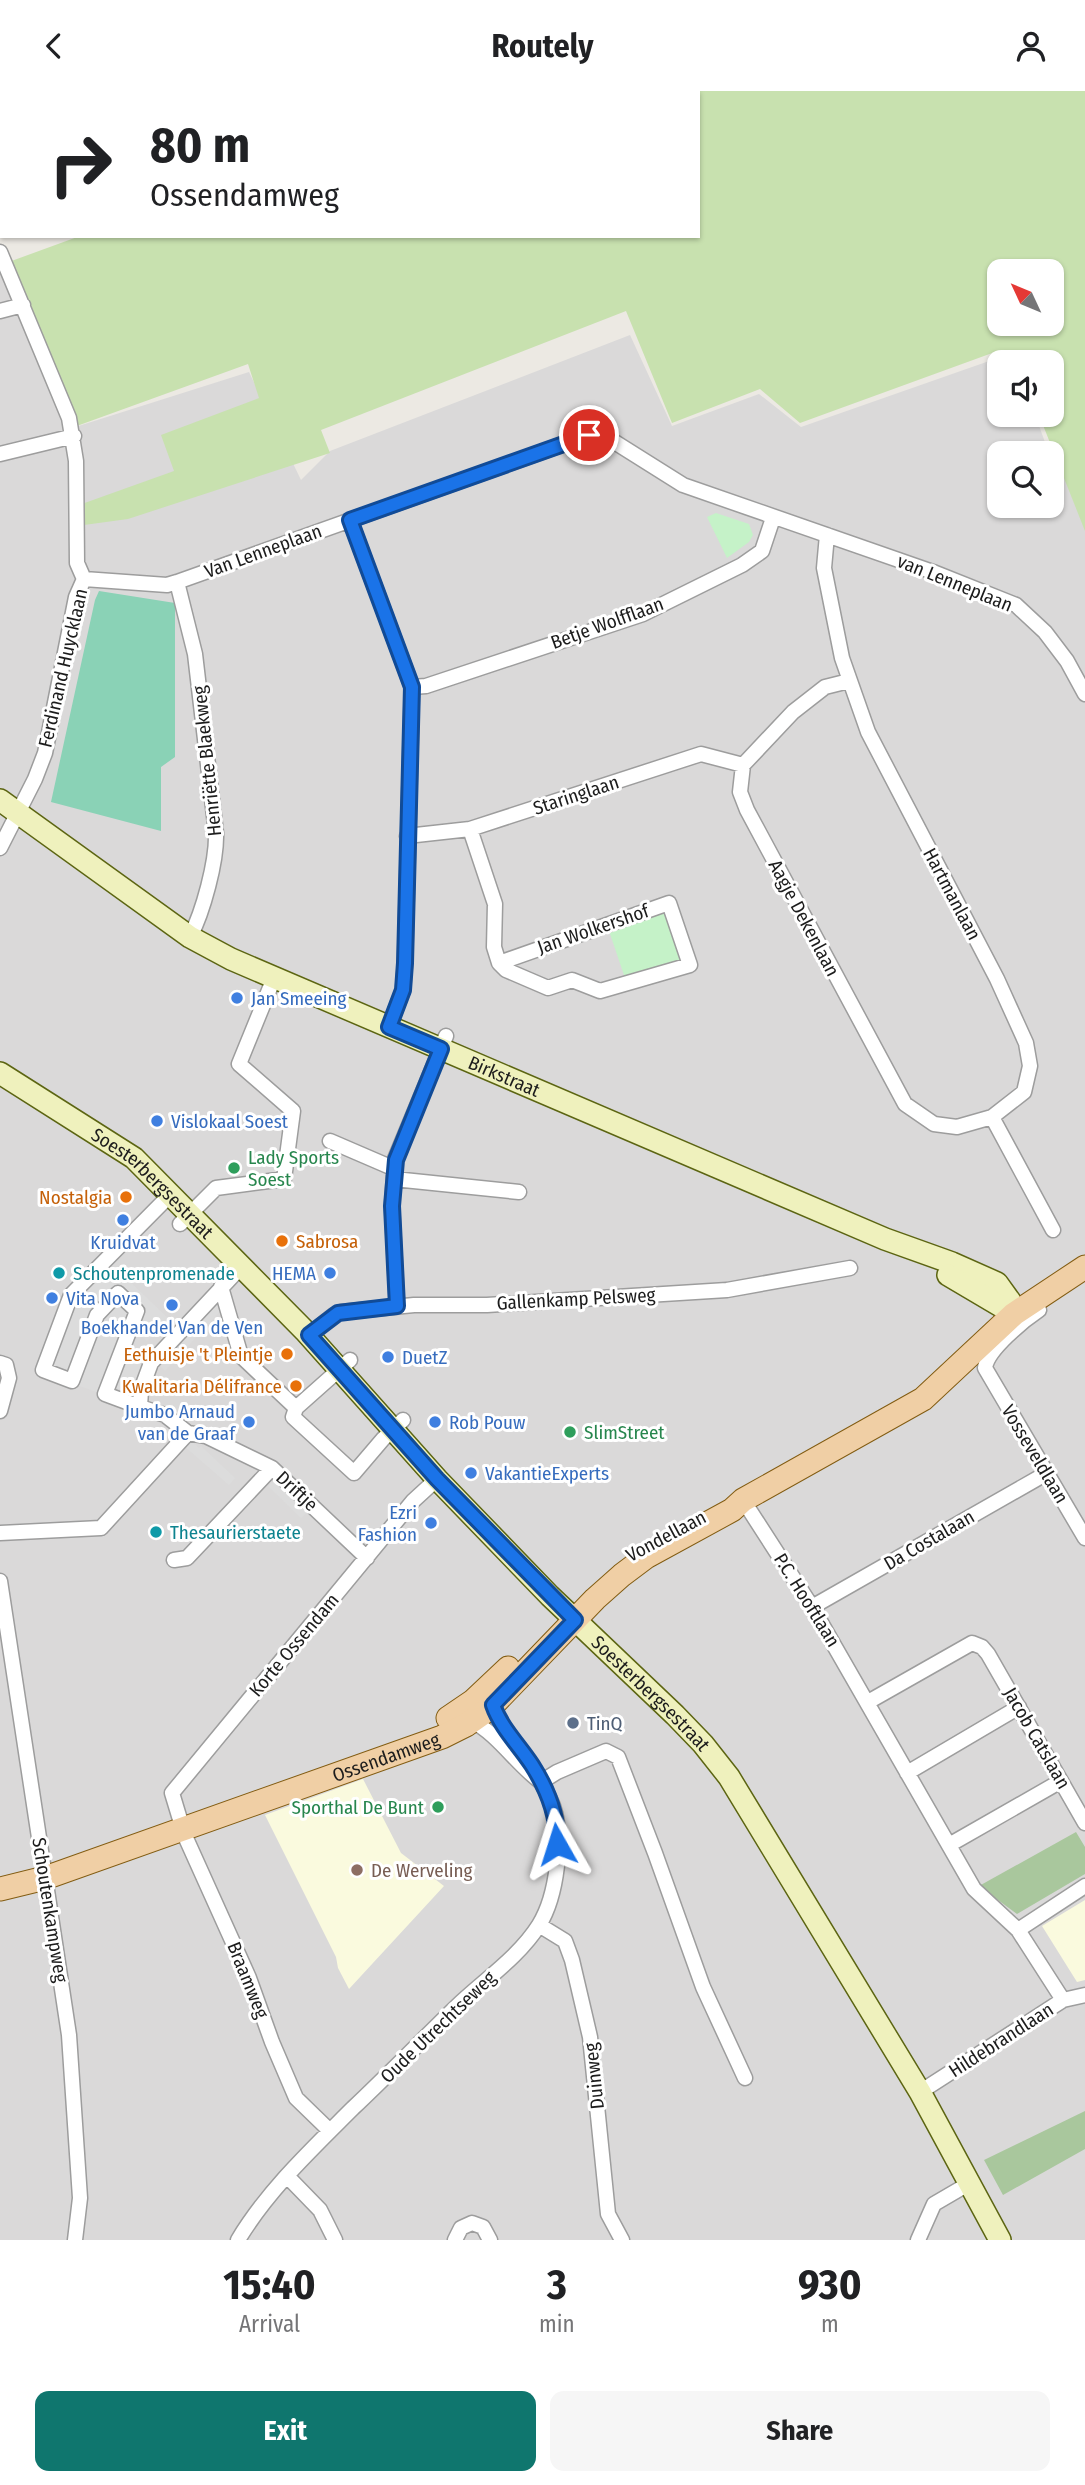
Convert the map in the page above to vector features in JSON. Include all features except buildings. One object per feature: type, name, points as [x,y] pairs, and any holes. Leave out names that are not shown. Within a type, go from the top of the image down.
[{"type":"main road","name":"Birkstraat","points":[[0,800],[190,937],[231,959],[389,1027],[444,1042],[919,1252],[949,1276],[1008,1307]]},
{"type":"main road","name":"Soesterbergsestraat","points":[[0,1073],[134,1158],[170,1195],[186,1219],[241,1267],[309,1335],[345,1365],[398,1425],[437,1479],[570,1615],[703,1744],[729,1777],[920,2092],[1000,2240]]},
{"type":"main road","points":[[1008,1307],[1034,1281],[1054,1270],[1084,1270]]},
{"type":"main road","name":"Vondellaan","points":[[570,1615],[646,1557],[732,1510],[743,1500],[892,1415],[1008,1307]]},
{"type":"main road","name":"Ossendamweg","points":[[0,1889],[442,1737],[472,1721],[493,1705],[570,1615]]},
{"type":"main road","name":"Ossendamweg","points":[[181,1825],[432,1728],[473,1701],[570,1615]]},
{"type":"main road","name":"Ossendamweg","points":[[0,1877],[44,1872]]},
{"type":"street","name":"Ferdinand Huycklaan","points":[[0,252],[74,436],[77,563],[84,579],[76,597],[45,753],[0,848]]},
{"type":"street","points":[[0,311],[23,305]]},
{"type":"street","name":"Van Lenneplaan","points":[[84,579],[167,585],[589,435],[613,441],[683,485],[827,535]]},
{"type":"street","points":[[0,454],[74,436]]},
{"type":"street","name":"Betje Wolfflaan","points":[[412,687],[426,686],[643,614],[742,565],[762,551],[773,518]]},
{"type":"street","points":[[350,520],[412,687],[403,990],[389,1027]]},
{"type":"street","name":"Hartmanlaan","points":[[827,535],[824,568],[842,658],[868,732],[997,979],[1027,1043],[1030,1066],[1024,1092],[992,1117]]},
{"type":"street","name":"van Lenneplaan","points":[[827,535],[933,572],[1016,605],[1045,632],[1067,661],[1085,694]]},
{"type":"street","name":"Henriëtte Blaekweg","points":[[177,582],[195,654],[217,847],[197,923],[190,937]]},
{"type":"street","points":[[743,765],[793,712],[825,687],[849,681]]},
{"type":"street","name":"Staringlaan","points":[[407,836],[470,829],[701,754],[743,765]]},
{"type":"street","name":"Aagje Dekenlaan","points":[[743,765],[740,792],[747,810],[905,1104],[934,1124],[957,1128],[992,1117]]},
{"type":"street","points":[[470,829],[495,904],[494,947],[499,963]]},
{"type":"street","name":"Jan Wolkershof","points":[[669,903],[690,965],[600,992],[572,980],[548,988],[506,970],[499,963],[669,903]]},
{"type":"street","points":[[186,1219],[216,1188],[284,1179],[293,1111],[239,1064],[274,978]]},
{"type":"street","points":[[397,1306],[392,1206],[396,1160],[444,1042]]},
{"type":"street","points":[[992,1117],[1053,1230]]},
{"type":"street","points":[[330,1140],[394,1174],[519,1192]]},
{"type":"street","name":"Driftje","points":[[170,1195],[71,1295],[43,1370],[72,1381],[97,1315],[118,1293],[137,1311],[105,1394],[165,1415],[188,1433],[206,1436],[272,1468],[367,1558]]},
{"type":"street","points":[[140,1407],[141,1389],[151,1363],[241,1267]]},
{"type":"street","name":"Gallenkamp Pelsweg","points":[[309,1335],[338,1313],[397,1306],[487,1304],[727,1290],[850,1268]]},
{"type":"street","name":"Vosseveldlaan","points":[[1084,1270],[1021,1323],[984,1364],[985,1371],[1085,1538]]},
{"type":"street","points":[[221,1287],[241,1356],[296,1408]]},
{"type":"street","points":[[0,1411],[9,1378],[3,1364]]},
{"type":"street","points":[[345,1365],[296,1408],[293,1417],[354,1473],[398,1425]]},
{"type":"street","points":[[0,1533],[102,1528],[188,1433]]},
{"type":"street","points":[[174,1560],[187,1558],[272,1468]]},
{"type":"street","name":"Da Costalaan","points":[[812,1607],[1047,1473]]},
{"type":"street","name":"Korte Ossendam","points":[[181,1825],[172,1793],[413,1501],[437,1479]]},
{"type":"street","name":"P.C. Hooftlaan","points":[[743,1500],[812,1607],[974,1889],[1018,1930],[1063,2000]]},
{"type":"street","name":"Schoutenkampweg","points":[[0,1581],[69,2035],[80,2198],[75,2240]]},
{"type":"street","name":"Jacob Catslaan","points":[[868,1702],[972,1643],[982,1647],[1085,1822]]},
{"type":"street","name":"Oude Utrechtseweg","points":[[238,2240],[254,2213],[330,2131],[457,2006],[519,1950],[539,1925],[551,1898],[558,1830],[553,1807],[541,1782],[498,1719],[493,1705]]},
{"type":"street","points":[[907,1773],[1019,1707]]},
{"type":"street","name":"Oude Utrechtseweg","points":[[472,1721],[486,1728],[525,1771],[541,1782]]},
{"type":"street","points":[[541,1782],[557,1772],[606,1751],[618,1757],[703,1987],[745,2078]]},
{"type":"street","points":[[949,1845],[1061,1781]]},
{"type":"street","name":"Braamweg","points":[[181,1825],[249,1977],[296,2098],[330,2131]]},
{"type":"street","points":[[1018,1930],[1085,1886]]},
{"type":"street","name":"Duinweg","points":[[539,1925],[565,1941],[572,1960],[590,2037],[608,2214],[622,2240]]},
{"type":"street","name":"Hildebrandlaan","points":[[920,2092],[1063,2000],[1085,1995]]},
{"type":"street","points":[[287,2176],[320,2210],[335,2240]]},
{"type":"street","points":[[918,2240],[934,2204],[970,2183]]},
{"type":"street","points":[[455,2240],[461,2228],[471,2223],[483,2227],[490,2240]]},
{"type":"shaded area","points":[[0,252],[69,429],[249,372],[301,480],[330,451],[630,335],[672,426],[759,394],[801,427],[987,362],[987,427],[1039,427],[1045,441],[987,441],[987,518],[1064,518],[1064,460],[1077,443],[1085,462],[1085,2240],[0,2240]]},
{"type":"shaded area","points":[[100,1257],[115,1272],[109,1278],[116,1286],[125,1277],[169,1319],[147,1341],[136,1330],[125,1358],[144,1365],[133,1394],[114,1387],[99,1393],[77,1385],[75,1389],[35,1374],[65,1294]]},
{"type":"shaded area","points":[[218,1299],[225,1306],[165,1371],[157,1363]]},
{"type":"shaded area","points":[[189,1439],[199,1448],[201,1446],[235,1478],[229,1485],[183,1445]]},
{"type":"shaded area","points":[[274,1480],[307,1512],[301,1518],[268,1486]]},
{"type":"shaded area","name":"De Werveling","points":[[363,1779],[401,1853],[444,1886],[349,1989],[338,1968],[336,1957],[265,1815]]},
{"type":"shaded area","points":[[1085,1900],[1085,1980],[1077,1982],[1042,1926]]},
{"type":"green space","points":[[700,91],[1085,91],[1085,531],[1064,478],[1064,441],[1049,441],[1044,427],[1064,427],[1064,350],[987,350],[987,355],[800,423],[760,389],[672,423],[626,311],[321,430],[330,453],[128,519],[84,525],[79,505],[174,471],[161,435],[259,398],[248,364],[74,427],[6,263],[75,238],[700,238]]},
{"type":"green space","points":[[716,513],[749,524],[753,535],[749,542],[727,558],[707,517]]},
{"type":"green space","points":[[99,591],[175,603],[175,757],[161,767],[161,831],[51,802]]},
{"type":"green space","points":[[666,909],[685,962],[627,984],[608,928]]},
{"type":"green space","points":[[1076,1832],[1085,1847],[1085,1874],[1017,1914],[979,1886]]},
{"type":"green space","points":[[1085,2111],[1085,2149],[1003,2195],[984,2160]]},
{"type":"place","name":"Jan Smeeing","points":[[237,998]]},
{"type":"place","name":"Vislokaal Soest","points":[[157,1121]]},
{"type":"place","name":"Lady Sports Soest","points":[[234,1168]]},
{"type":"place","name":"Nostalgia","points":[[126,1197]]},
{"type":"place","name":"Kruidvat","points":[[123,1220]]},
{"type":"place","name":"Sabrosa","points":[[282,1241]]},
{"type":"place","name":"Schoutenpromenade","points":[[59,1273]]},
{"type":"place","name":"HEMA","points":[[330,1273]]},
{"type":"place","name":"Vita Nova","points":[[52,1298]]},
{"type":"place","name":"Boekhandel Van de Ven","points":[[172,1305]]},
{"type":"place","name":"Eethuisje 't Pleintje","points":[[287,1354]]},
{"type":"place","name":"DuetZ","points":[[388,1357]]},
{"type":"place","name":"Kwalitaria Délifrance","points":[[296,1386]]},
{"type":"place","name":"Jumbo Arnaud van de Graaf","points":[[249,1422]]},
{"type":"place","name":"Rob Pouw","points":[[435,1422]]},
{"type":"place","name":"SlimStreet","points":[[570,1432]]},
{"type":"place","name":"VakantieExperts","points":[[471,1473]]},
{"type":"place","name":"Ezri Fashion","points":[[431,1523]]},
{"type":"place","name":"Thesaurierstaete","points":[[156,1532]]},
{"type":"place","name":"TinQ","points":[[573,1723]]},
{"type":"place","name":"Sporthal De Bunt","points":[[438,1807]]},
{"type":"place","name":"De Werveling","points":[[357,1870]]},
{"type":"route","points":[[557,1844],[558,1830],[553,1807],[532,1766],[498,1719],[493,1705],[575,1620],[437,1479],[309,1335],[338,1313],[397,1306],[392,1206],[396,1160],[441,1049],[389,1027],[403,990],[405,963],[412,687],[350,520],[589,435]]}]
